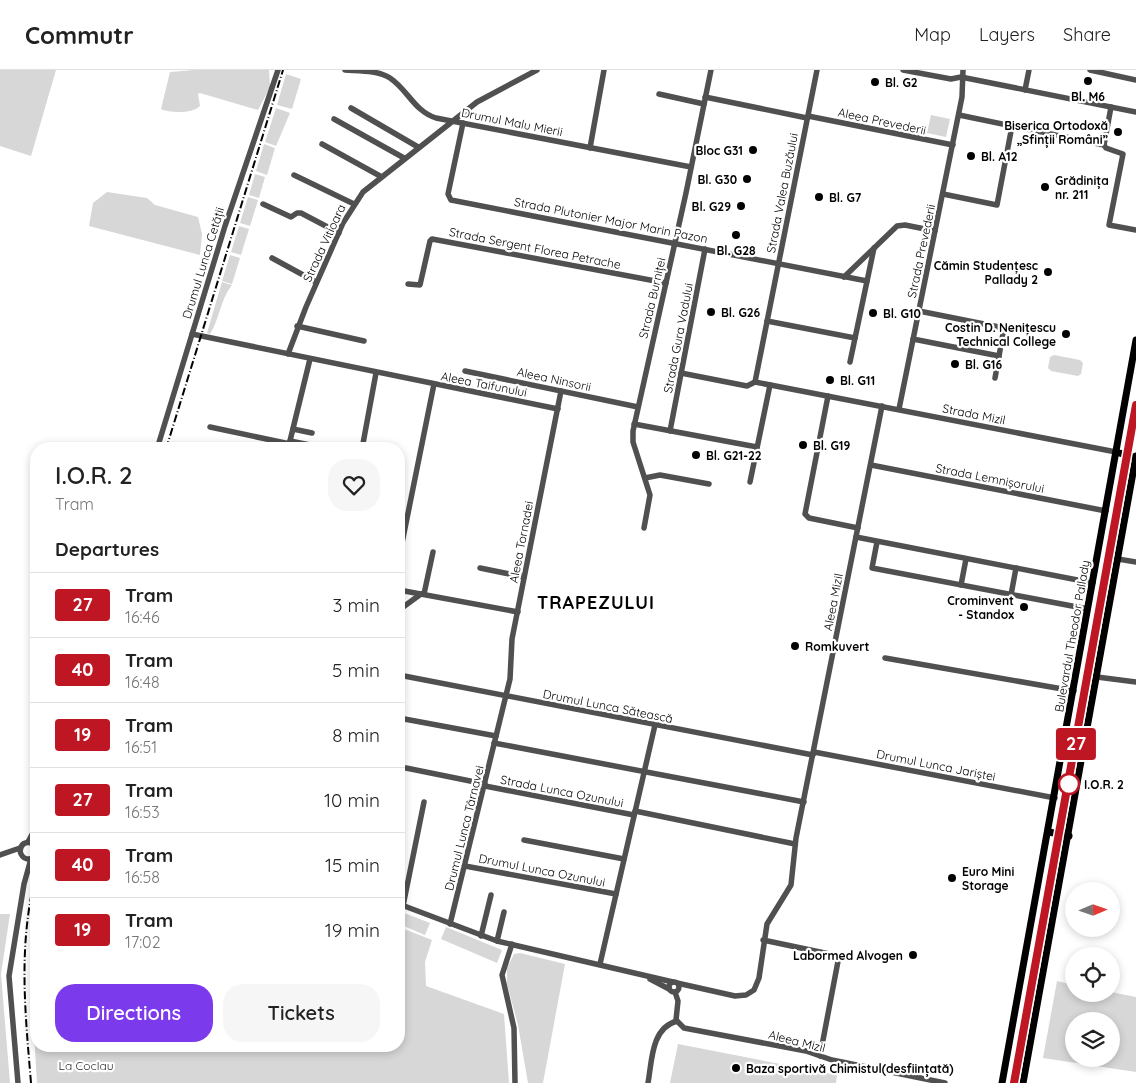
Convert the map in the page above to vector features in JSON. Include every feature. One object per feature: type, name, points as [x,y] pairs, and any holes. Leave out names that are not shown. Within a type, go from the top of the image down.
[{"type":"main road","name":"Bulevardul Theodor Pallady","points":[[1002,1083],[1055,798],[1136,340]]},
{"type":"main road","points":[[1024,1083],[1136,458],[1116,452]]},
{"type":"main road","points":[[1048,832],[1069,836]]},
{"type":"street","name":"Drumul Lunca Cetății","points":[[159,442],[245,165],[275,84],[276,70]]},
{"type":"street","name":"Drumul Malu Mierii","points":[[344,70],[386,76],[394,81],[421,111],[430,116],[691,167]]},
{"type":"street","name":"Strada Vitioara","points":[[288,354],[316,282],[354,204],[380,176],[477,102],[537,70]]},
{"type":"street","points":[[590,148],[604,70]]},
{"type":"street","name":"Strada Burniței","points":[[644,528],[650,498],[633,442],[634,424],[675,243],[711,70]]},
{"type":"street","name":"Strada Valea Buzăului","points":[[755,382],[817,70]]},
{"type":"street","points":[[903,70],[951,79],[961,77],[1136,112]]},
{"type":"street","name":"Strada Prevederii","points":[[899,409],[963,95],[961,77],[963,70]]},
{"type":"street","points":[[1024,90],[1029,70]]},
{"type":"street","points":[[1090,70],[1136,80]]},
{"type":"street","name":"Aleea Prevederii","points":[[659,94],[808,117],[953,145]]},
{"type":"street","points":[[1104,145],[1111,107]]},
{"type":"street","points":[[351,108],[418,147]]},
{"type":"street","points":[[959,115],[1104,145],[1106,148],[1123,154],[1109,225],[1136,230]]},
{"type":"street","points":[[334,119],[404,158]]},
{"type":"street","name":"Strada Plutonier Major Marin Pazon","points":[[463,123],[448,194],[451,200],[867,282]]},
{"type":"street","name":"Strada Prevederii","points":[[943,194],[997,205],[1012,126]]},
{"type":"street","points":[[322,144],[380,176]]},
{"type":"street","points":[[294,175],[354,204]]},
{"type":"street","points":[[263,204],[290,217],[300,213],[339,233]]},
{"type":"street","points":[[844,277],[892,229],[901,225],[935,231]]},
{"type":"street","name":"Strada Sergent Florea Petrache","points":[[408,284],[420,285],[432,239],[666,283]]},
{"type":"street","points":[[850,362],[874,248]]},
{"type":"street","name":"Strada Gura Vadului","points":[[670,431],[705,249]]},
{"type":"street","points":[[272,258],[316,282]]},
{"type":"street","name":"Strada Prevederii","points":[[919,311],[1004,328],[995,378]]},
{"type":"street","points":[[767,321],[856,338]]},
{"type":"street","points":[[298,326],[364,342]]},
{"type":"street","points":[[192,334],[434,384]]},
{"type":"street","points":[[913,339],[999,356]]},
{"type":"street","points":[[290,442],[310,359]]},
{"type":"street","name":"Aleea Ninsorii","points":[[465,371],[638,407]]},
{"type":"street","name":"Strada Mizil","points":[[681,372],[747,386],[755,382],[1116,452]]},
{"type":"street","points":[[363,442],[376,373]]},
{"type":"street","name":"Aleea Taifunului","points":[[405,528],[434,384],[558,409]]},
{"type":"street","points":[[750,482],[770,385]]},
{"type":"street","name":"Aleea Tornadei","points":[[506,696],[511,671],[512,645],[524,577],[561,391]]},
{"type":"street","points":[[828,396],[805,514],[809,518],[858,528]]},
{"type":"street","name":"Aleea Mizil","points":[[644,975],[735,996],[750,993],[758,982],[768,920],[790,888],[796,844],[813,754],[882,406]]},
{"type":"street","points":[[634,424],[757,447]]},
{"type":"street","points":[[210,427],[280,442]]},
{"type":"street","points":[[293,429],[312,433]]},
{"type":"street","name":"Strada Lemnișorului","points":[[870,465],[1106,511]]},
{"type":"street","points":[[645,478],[660,475],[709,484]]},
{"type":"street","points":[[856,537],[1093,583]]},
{"type":"street","points":[[877,542],[872,568],[1088,609]]},
{"type":"street","points":[[405,606],[422,594],[432,552]]},
{"type":"street","points":[[961,585],[966,559]]},
{"type":"street","points":[[1118,559],[1136,562]]},
{"type":"street","points":[[480,568],[524,577]]},
{"type":"street","points":[[1011,595],[1016,568]]},
{"type":"street","points":[[405,591],[518,612]]},
{"type":"street","name":"Bulevardul Theodor Pallady","points":[[885,658],[1074,691]]},
{"type":"street","name":"Drumul Lunca Sătească","points":[[405,676],[813,754]]},
{"type":"street","points":[[1097,677],[1136,682]]},
{"type":"street","name":"Drumul Lunca Târnavei","points":[[450,924],[506,696]]},
{"type":"street","points":[[405,719],[644,772],[804,802]]},
{"type":"street","name":"Drumul Lunca Ozunului","points":[[600,964],[655,725]]},
{"type":"street","name":"Drumul Lunca Jariștei","points":[[813,754],[1055,798]]},
{"type":"street","name":"Strada Lunca Ozunului","points":[[406,768],[485,785],[796,844]]},
{"type":"street","points":[[405,887],[424,802]]},
{"type":"street","points":[[0,856],[20,848],[30,838]]},
{"type":"street","points":[[524,840],[624,859]]},
{"type":"street","points":[[18,1083],[9,985],[24,884],[25,858],[20,848]]},
{"type":"street","points":[[0,856],[25,858],[30,856]]},
{"type":"street","name":"Drumul Lunca Ozunului","points":[[465,866],[616,894]]},
{"type":"street","points":[[481,936],[491,895]]},
{"type":"street","points":[[405,907],[497,941],[644,975],[675,992],[678,1001],[677,1022],[665,1026],[658,1035],[648,1083]]},
{"type":"street","points":[[497,941],[504,912]]},
{"type":"street","points":[[764,940],[839,956],[820,1056]]},
{"type":"street","points":[[512,944],[502,976],[514,1028],[515,1083]]},
{"type":"street","points":[[669,989],[675,982],[679,988],[675,992]]},
{"type":"street","name":"Aleea Mizil","points":[[677,1022],[687,1028],[806,1051],[820,1056],[945,1083]]},
{"type":"green space","points":[[0,70],[56,70],[31,156],[0,146]]},
{"type":"green space","points":[[194,70],[269,70],[270,87],[258,110],[200,93],[198,94],[200,106],[196,109],[181,112],[161,109],[170,72]]},
{"type":"green space","points":[[286,74],[301,79],[292,109],[277,105]]},
{"type":"green space","points":[[276,108],[290,113],[276,146],[265,142]]},
{"type":"green space","points":[[931,115],[950,119],[946,137],[927,133]]},
{"type":"green space","points":[[264,144],[275,148],[267,175],[256,171]]},
{"type":"green space","points":[[255,174],[265,177],[259,198],[249,195]]},
{"type":"green space","points":[[107,192],[147,198],[155,205],[198,217],[202,234],[200,255],[89,226],[93,203]]},
{"type":"green space","points":[[248,197],[258,200],[250,226],[240,223]]},
{"type":"green space","points":[[239,226],[249,229],[241,255],[231,252]]},
{"type":"green space","points":[[230,255],[240,258],[232,284],[222,281]]},
{"type":"green space","points":[[222,282],[232,285],[210,334],[207,333]]},
{"type":"green space","points":[[1054,355],[1080,360],[1083,363],[1081,374],[1078,376],[1051,371],[1048,368],[1050,357]]},
{"type":"green space","points":[[405,913],[430,923],[425,935],[405,927]]},
{"type":"green space","points":[[0,914],[10,914],[1,974],[10,1083],[0,1083]]},
{"type":"green space","points":[[446,927],[502,950],[497,963],[441,939]]},
{"type":"green space","name":"La Coclau","points":[[405,929],[432,940],[425,962],[426,986],[504,1014],[509,1083],[37,1083],[35,1052],[405,1052]]},
{"type":"green space","points":[[520,953],[565,964],[543,1083],[528,1083],[518,1025],[507,984],[507,968],[514,954]]},
{"type":"green space","points":[[1057,981],[1065,983],[1065,1002],[1120,1002],[1120,994],[1136,997],[1136,1072],[1103,1067],[1120,1067],[1120,1012],[1065,1012],[1065,1061],[1043,1058]]},
{"type":"green space","name":"Baza sportivă Chimistul(desființată)","points":[[678,1044],[837,1075],[836,1083],[670,1083]]},
{"type":"railway","points":[[168,442],[283,70]]},
{"type":"railway","points":[[30,901],[24,978],[31,1083]]},
{"type":"tram line","name":"27","points":[[1014,1083],[1136,405]]},
{"type":"place","name":"Bl. M6","points":[[1088,81]]},
{"type":"place","name":"Bl. G2","points":[[875,82]]},
{"type":"place","name":"Biserica Ortodoxă „Sfinții Români”","points":[[1118,132]]},
{"type":"place","name":"Bloc G31","points":[[753,150]]},
{"type":"place","name":"Bl. A12","points":[[971,156]]},
{"type":"place","name":"Bl. G30","points":[[747,179]]},
{"type":"place","name":"Grădinița nr. 211","points":[[1045,187]]},
{"type":"place","name":"Bl. G7","points":[[819,197]]},
{"type":"place","name":"Bl. G29","points":[[741,206]]},
{"type":"place","name":"Bl. G28","points":[[736,235]]},
{"type":"place","name":"Cămin Studențesc Pallady 2","points":[[1048,272]]},
{"type":"place","name":"Bl. G26","points":[[711,312]]},
{"type":"place","name":"Bl. G10","points":[[873,313]]},
{"type":"place","name":"Costin D. Nenițescu Technical College","points":[[1066,334]]},
{"type":"place","name":"Bl. G16","points":[[955,364]]},
{"type":"place","name":"Bl. G11","points":[[830,380]]},
{"type":"place","name":"Bl. G19","points":[[803,445]]},
{"type":"place","name":"Bl. G21-22","points":[[696,455]]},
{"type":"place","name":"Crominvent - Standox","points":[[1024,607]]},
{"type":"place","name":"Romkuvert","points":[[795,646]]},
{"type":"place","name":"I.O.R. 2","points":[[1069,784]]},
{"type":"place","name":"Euro Mini Storage","points":[[952,878]]},
{"type":"place","name":"Labormed Alvogen","points":[[913,955]]},
{"type":"place","name":"Baza sportivă Chimistul(desființată)","points":[[736,1068]]},
{"type":"district","name":"TRAPEZULUI","points":[[596,602]]}]
